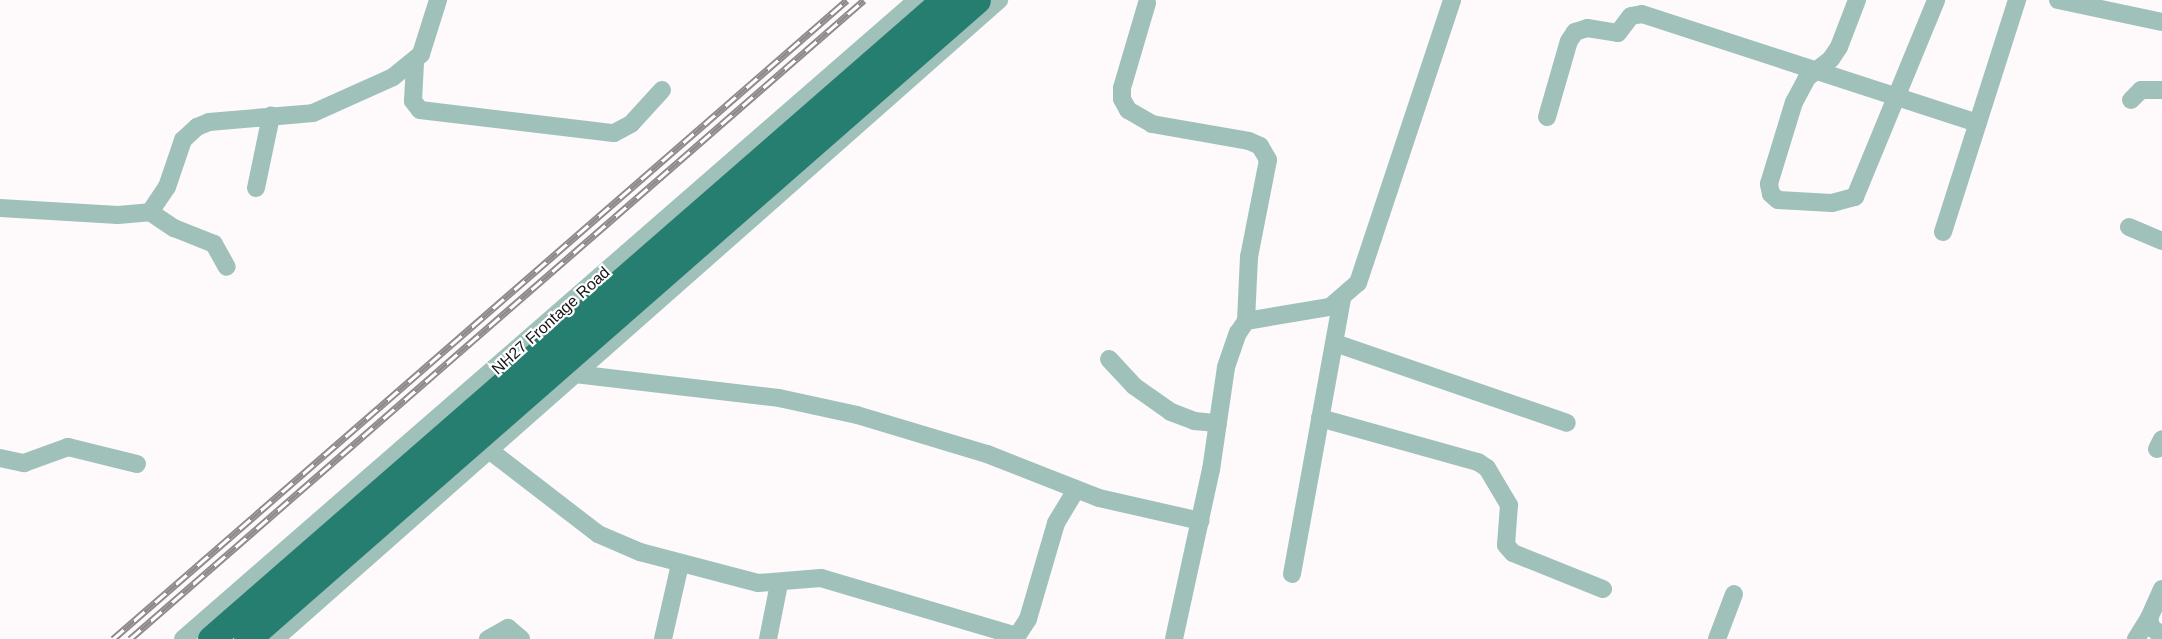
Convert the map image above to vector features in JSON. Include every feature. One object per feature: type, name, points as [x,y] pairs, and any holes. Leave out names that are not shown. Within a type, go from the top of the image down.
[{"type":"highway","points":[[211,639],[944,0]]},
{"type":"highway","points":[[247,639],[977,0]]},
{"type":"street","points":[[438,0],[429,39],[415,63],[413,100],[420,110],[614,133],[631,124],[662,90]]},
{"type":"street","name":"NH27 Frontage Road","points":[[183,639],[917,0]]},
{"type":"street","points":[[275,639],[999,0]]},
{"type":"street","points":[[1246,321],[1312,312],[1342,299],[1358,283],[1452,0]]},
{"type":"street","points":[[1857,0],[1839,47],[1831,59],[1814,72],[1800,88],[1769,184],[1771,194],[1778,200],[1832,203],[1855,197],[1936,0]]},
{"type":"street","points":[[1943,232],[2017,0]]},
{"type":"street","points":[[2058,0],[2162,22]]},
{"type":"street","points":[[1147,3],[1122,88],[1122,99],[1128,110],[1152,124],[1249,141],[1260,146],[1268,160],[1249,257],[1246,321],[1231,350],[1200,521],[1174,639]]},
{"type":"street","points":[[1548,117],[1569,41],[1575,32],[1587,28],[1617,33],[1631,16],[1642,14],[1671,20],[1814,72],[1977,123]]},
{"type":"street","points":[[150,212],[167,187],[183,140],[197,126],[313,112],[393,77],[415,63]]},
{"type":"street","points":[[2131,100],[2141,90],[2162,90]]},
{"type":"street","points":[[256,188],[271,116]]},
{"type":"street","points":[[0,208],[118,215],[150,212],[174,228],[214,244],[227,267]]},
{"type":"street","points":[[2129,227],[2162,241]]},
{"type":"street","points":[[1292,574],[1342,299]]},
{"type":"street","points":[[1335,344],[1567,423]]},
{"type":"street","points":[[1108,360],[1134,386],[1171,412],[1194,421],[1218,423]]},
{"type":"street","points":[[575,374],[779,398],[857,415],[987,454],[1076,490],[1200,521]]},
{"type":"street","points":[[1320,418],[1478,462],[1487,468],[1509,505],[1506,545],[1513,553],[1603,589]]},
{"type":"street","points":[[0,458],[24,463],[68,447],[137,464]]},
{"type":"street","points":[[489,450],[598,534],[680,564],[779,584],[821,578],[1017,637],[1028,620],[1056,523],[1076,490]]},
{"type":"street","points":[[663,639],[680,564]]},
{"type":"street","points":[[768,639],[779,584]]},
{"type":"street","points":[[2136,639],[2149,618],[2162,589]]},
{"type":"street","points":[[1716,639],[1734,594]]},
{"type":"street","points":[[2149,618],[2151,627],[2162,636]]},
{"type":"street","points":[[488,639],[508,628],[521,639]]},
{"type":"railway","points":[[113,639],[847,0]]},
{"type":"railway","points":[[130,639],[864,0]]}]
